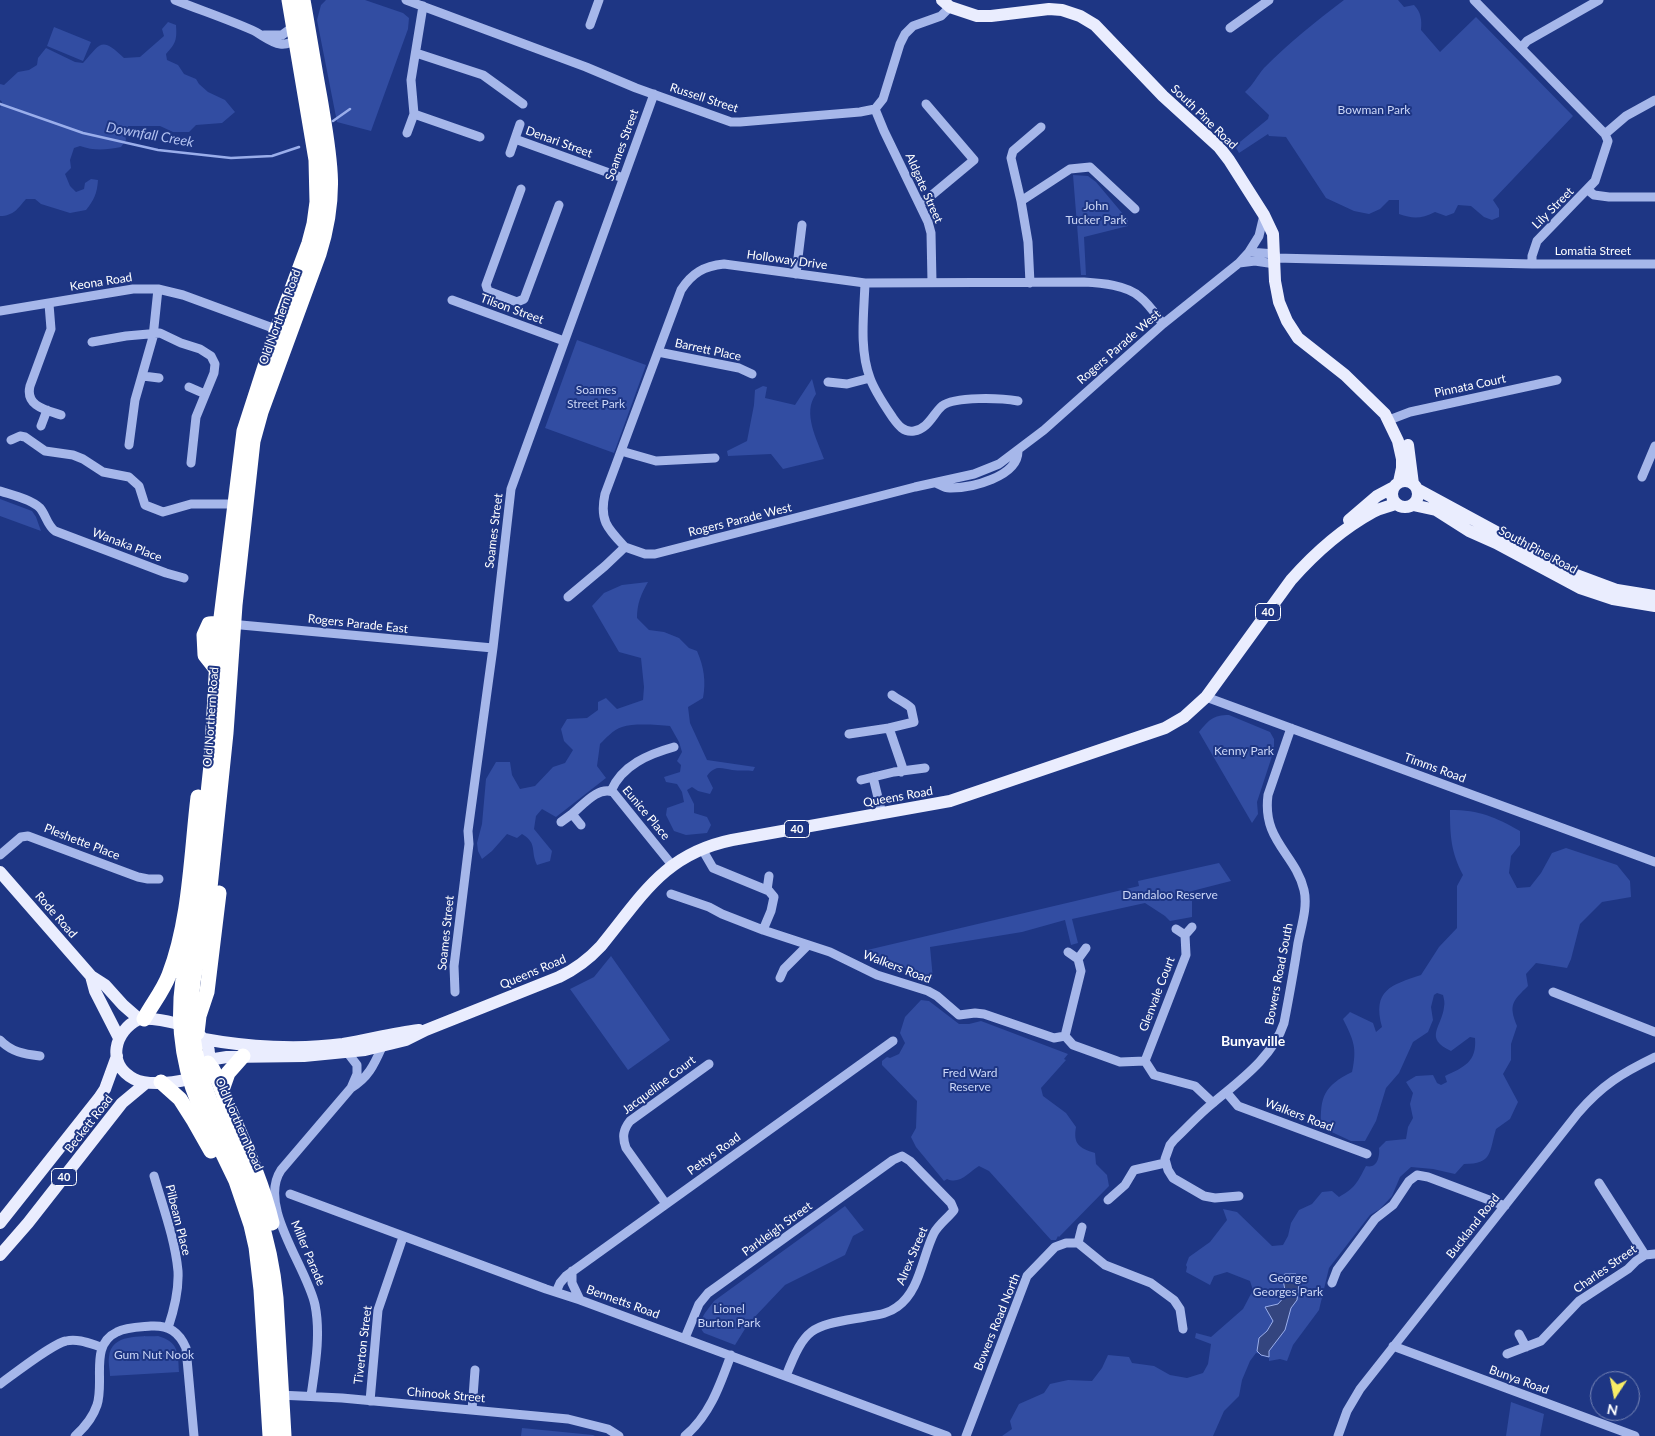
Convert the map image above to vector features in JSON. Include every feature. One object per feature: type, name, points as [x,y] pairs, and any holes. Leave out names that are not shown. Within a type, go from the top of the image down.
[{"type":"highway","name":"Old Northern Road","points":[[284,1436],[264,1344],[259,1270],[250,1225],[236,1181],[212,1119],[209,1100],[199,1070],[193,1035],[192,1015],[202,907],[229,697],[227,624],[235,504],[244,431],[283,332],[323,242],[332,192],[329,152],[290,0]]},
{"type":"highway","name":"Old Northern Road","points":[[202,907],[216,669],[227,624],[253,440],[314,224],[317,202],[316,160],[298,29],[303,0]]},
{"type":"highway","points":[[201,1036],[199,1016],[208,992],[234,752],[236,712],[229,697]]},
{"type":"highway","points":[[142,1019],[168,976],[182,933],[205,728],[214,708]]},
{"type":"highway","points":[[222,1090],[228,1073],[243,1056]]},
{"type":"highway","points":[[208,1061],[214,1069],[257,1173],[269,1210],[274,1229],[280,1280],[276,1298]]},
{"type":"highway","points":[[154,1083],[180,1099],[218,1165],[228,1187],[246,1251],[256,1328],[264,1344]]},
{"type":"highway","name":"Old Northern Road","points":[[212,1119],[240,1161],[262,1222],[274,1277],[276,1298],[275,1395],[270,1436]]},
{"type":"main road","name":"South Pine Road","points":[[946,4],[977,16],[1048,9],[1062,10],[1080,16],[1095,25],[1163,96],[1219,147],[1229,160],[1274,234],[1275,281],[1279,302],[1287,321],[1298,338],[1345,375],[1402,426],[1415,486],[1574,574],[1617,590],[1655,596]]},
{"type":"main road","name":"South Pine Road","points":[[1393,419],[1402,459],[1402,468],[1396,485]]},
{"type":"main road","points":[[1395,504],[1391,496],[1396,485],[1406,481],[1415,486],[1418,497],[1413,505]]},
{"type":"main road","name":"Queens Road","points":[[1339,534],[1349,520],[1377,496],[1396,485]]},
{"type":"main road","name":"Queens Road","points":[[208,1061],[227,1057],[304,1056],[347,1052],[382,1047],[406,1040],[426,1030],[559,977],[574,969],[597,951],[650,885],[672,865],[702,849],[732,840],[950,801],[1155,733],[1184,718],[1206,697],[1291,580],[1306,564],[1339,534],[1372,513],[1395,504]]},
{"type":"main road","name":"40","points":[[1395,504],[1406,508],[1413,505]]},
{"type":"main road","name":"South Pine Road","points":[[1413,505],[1436,510],[1469,531],[1504,547],[1580,588],[1613,599],[1655,606]]},
{"type":"main road","name":"Rode Road","points":[[0,872],[91,976],[105,985],[123,1005],[142,1019]]},
{"type":"main road","name":"Rode Road","points":[[91,976],[96,992],[119,1038]]},
{"type":"main road","points":[[119,1038],[125,1028],[142,1019]]},
{"type":"main road","name":"40","points":[[142,1019],[174,1024],[201,1036]]},
{"type":"main road","name":"Queens Road","points":[[201,1036],[220,1042],[304,1047],[343,1044],[402,1032],[426,1030]]},
{"type":"main road","points":[[117,1056],[125,1073],[135,1080],[154,1083],[192,1078],[201,1073],[208,1061],[209,1051],[201,1036]]},
{"type":"main road","name":"40","points":[[117,1056],[119,1038]]},
{"type":"main road","name":"Beckett Road","points":[[0,1223],[99,1098],[105,1089],[117,1056]]},
{"type":"main road","name":"Beckett Road","points":[[0,1256],[34,1216],[117,1109],[154,1083]]},
{"type":"street","points":[[174,0],[264,35],[282,35],[298,29]]},
{"type":"street","name":"Russell Street","points":[[406,0],[730,122],[860,112],[875,109]]},
{"type":"street","points":[[590,25],[599,0]]},
{"type":"street","points":[[1230,28],[1269,0]]},
{"type":"street","points":[[1474,0],[1605,134],[1622,120],[1655,100]]},
{"type":"street","points":[[1521,48],[1527,41],[1599,0]]},
{"type":"street","points":[[875,109],[883,99],[900,44],[905,34],[913,26],[941,16],[946,4]]},
{"type":"street","points":[[407,133],[414,114],[412,80],[423,6]]},
{"type":"street","points":[[264,35],[270,41],[280,44],[289,43],[298,29]]},
{"type":"street","points":[[416,53],[483,75],[523,104]]},
{"type":"street","name":"Soames Street","points":[[455,992],[454,966],[469,844],[468,831],[493,648],[511,489],[654,94]]},
{"type":"street","points":[[920,205],[974,160],[926,104]]},
{"type":"street","name":"Aldgate Street","points":[[875,109],[928,222],[931,233],[932,282]]},
{"type":"street","points":[[414,114],[480,137]]},
{"type":"street","name":"Denari Street","points":[[510,153],[520,124]]},
{"type":"street","points":[[1030,283],[1028,242],[1011,158],[1013,151],[1041,127]]},
{"type":"street","name":"Lily Street","points":[[1532,264],[1532,256],[1537,241],[1595,181],[1608,141],[1605,134]]},
{"type":"street","name":"Denari Street","points":[[515,139],[623,178]]},
{"type":"street","points":[[1021,201],[1070,169],[1090,167],[1135,209]]},
{"type":"street","points":[[522,189],[486,285],[488,291],[517,302],[524,299],[558,205]]},
{"type":"street","points":[[1588,190],[1594,195],[1609,197],[1655,198]]},
{"type":"street","name":"Rogers Parade West","points":[[624,547],[645,554],[655,554],[983,472],[999,464],[1044,430],[1164,324],[1239,263],[1249,252],[1258,236],[1264,215]]},
{"type":"street","points":[[796,274],[802,225]]},
{"type":"street","points":[[1249,252],[1275,259]]},
{"type":"street","points":[[1239,263],[1275,259],[1532,264]]},
{"type":"street","name":"Holloway Drive","points":[[624,547],[606,527],[603,500],[681,290],[688,279],[704,268],[724,264],[865,282],[1099,283],[1126,289],[1140,296],[1164,324]]},
{"type":"street","name":"Lomatia Street","points":[[1532,264],[1655,264]]},
{"type":"street","points":[[865,282],[863,340],[870,378],[899,427],[915,432],[924,427],[940,408],[947,403],[999,398],[1018,401]]},
{"type":"street","name":"Keona Road","points":[[0,311],[133,289],[158,289],[183,295],[283,332]]},
{"type":"street","points":[[129,444],[134,406],[154,333],[158,289]]},
{"type":"street","name":"Tilson Street","points":[[452,300],[564,341]]},
{"type":"street","points":[[49,304],[51,329],[30,386],[29,394],[35,405],[61,415]]},
{"type":"street","points":[[92,342],[154,333],[163,334],[200,349],[211,356],[215,364],[214,373],[196,417],[191,463]]},
{"type":"street","name":"Barrett Place","points":[[658,352],[739,368],[752,374]]},
{"type":"street","points":[[143,376],[159,378]]},
{"type":"street","points":[[828,382],[847,384],[870,378]]},
{"type":"street","name":"Pinnata Court","points":[[1393,419],[1413,412],[1557,380]]},
{"type":"street","points":[[189,387],[205,394]]},
{"type":"street","points":[[41,426],[47,410]]},
{"type":"street","points":[[11,440],[20,436],[24,437],[45,451],[78,457],[103,472],[126,475],[139,486],[145,505],[160,512],[191,504],[235,504]]},
{"type":"street","points":[[1642,478],[1655,446]]},
{"type":"street","points":[[621,451],[656,461],[715,458]]},
{"type":"street","name":"Wanaka Place","points":[[0,491],[35,504],[50,527],[61,534],[184,578]]},
{"type":"street","points":[[568,596],[606,566],[624,547]]},
{"type":"street","name":"Rogers Parade East","points":[[227,624],[493,648]]},
{"type":"street","points":[[849,734],[914,722],[912,708],[903,700],[896,699],[892,695]]},
{"type":"street","name":"Timms Road","points":[[1206,697],[1655,862]]},
{"type":"street","points":[[889,728],[902,766],[901,772]]},
{"type":"street","name":"Bowers Road South","points":[[1165,1163],[1170,1144],[1213,1103],[1227,1093],[1266,1054],[1281,1032],[1303,920],[1305,900],[1300,880],[1271,829],[1267,818],[1266,806],[1291,728]]},
{"type":"street","points":[[611,791],[617,778],[637,762],[650,754],[674,747]]},
{"type":"street","points":[[861,780],[925,768]]},
{"type":"street","points":[[873,777],[882,814]]},
{"type":"street","name":"Eunice Place","points":[[561,822],[599,792],[611,791],[618,796],[672,865]]},
{"type":"street","points":[[572,814],[581,825]]},
{"type":"street","name":"Pleshette Place","points":[[0,855],[21,837],[28,836],[138,877],[159,879]]},
{"type":"street","points":[[702,849],[712,868],[767,890],[774,897],[771,911],[763,930]]},
{"type":"street","points":[[767,890],[769,876]]},
{"type":"street","name":"Walkers Road","points":[[671,894],[709,907],[763,930],[830,952],[877,975],[928,991],[937,996],[959,1015],[984,1014],[1054,1038],[1064,1036],[1072,1045],[1120,1062],[1145,1061]]},
{"type":"street","points":[[1176,929],[1185,935],[1192,927]]},
{"type":"street","name":"Glenvale Court","points":[[1145,1061],[1186,955],[1185,935]]},
{"type":"street","points":[[780,978],[784,969],[808,946]]},
{"type":"street","points":[[1064,1036],[1080,971],[1078,959],[1086,948]]},
{"type":"street","points":[[1068,952],[1078,959]]},
{"type":"street","points":[[1552,992],[1655,1032]]},
{"type":"street","points":[[0,1040],[8,1048],[40,1056]]},
{"type":"street","name":"Pettys Road","points":[[556,1292],[560,1283],[572,1271],[893,1041]]},
{"type":"street","name":"Miller Parade","points":[[351,1088],[362,1082],[382,1047]]},
{"type":"street","name":"Miller Parade","points":[[312,1396],[317,1332],[315,1305],[306,1278],[286,1238],[275,1199],[274,1188],[281,1170],[351,1088],[357,1074],[357,1065],[347,1052]]},
{"type":"street","name":"Buckland Road","points":[[1338,1436],[1347,1411],[1360,1389],[1591,1098],[1606,1085],[1632,1068],[1655,1057]]},
{"type":"street","points":[[1145,1061],[1154,1074],[1196,1086],[1213,1103]]},
{"type":"street","name":"Jacqueline Court","points":[[666,1204],[626,1148],[622,1138],[625,1128],[630,1121],[710,1064]]},
{"type":"street","name":"Walkers Road","points":[[1227,1093],[1238,1106],[1367,1154]]},
{"type":"street","name":"Parkleigh Street","points":[[685,1338],[699,1304],[708,1294],[893,1160],[902,1156]]},
{"type":"street","name":"Alrex Street","points":[[786,1376],[802,1342],[812,1330],[830,1324],[883,1314],[904,1302],[912,1290],[934,1233],[954,1210],[945,1196],[910,1161],[902,1156]]},
{"type":"street","points":[[1108,1200],[1125,1185],[1134,1170],[1165,1163],[1173,1178],[1204,1196],[1216,1198],[1239,1196]]},
{"type":"street","points":[[1332,1283],[1337,1270],[1374,1219],[1393,1205],[1409,1181],[1417,1175],[1428,1177],[1504,1206]]},
{"type":"street","name":"Pilbeam Place","points":[[154,1176],[178,1272],[176,1296],[168,1328]]},
{"type":"street","points":[[1599,1183],[1650,1255]]},
{"type":"street","name":"Bennetts Road","points":[[290,1194],[947,1436]]},
{"type":"street","points":[[1082,1227],[1078,1243],[1105,1265],[1151,1283],[1174,1300],[1180,1309],[1183,1329]]},
{"type":"street","name":"Tiverton Street","points":[[370,1401],[378,1310],[403,1237]]},
{"type":"street","name":"Bowers Road North","points":[[966,1436],[1027,1276],[1055,1247],[1066,1243],[1078,1243]]},
{"type":"street","name":"Charles Street","points":[[1507,1354],[1541,1341],[1579,1302],[1628,1269],[1636,1261],[1650,1255]]},
{"type":"street","points":[[572,1271],[572,1283],[580,1300]]},
{"type":"street","points":[[75,1436],[90,1420],[97,1404],[100,1384],[101,1347],[108,1336],[119,1330],[156,1326],[176,1331],[186,1348],[194,1436]]},
{"type":"street","points":[[1519,1334],[1526,1347]]},
{"type":"street","points":[[0,1384],[54,1346],[66,1340],[82,1341],[101,1347]]},
{"type":"street","name":"Bunya Road","points":[[1393,1346],[1635,1436]]},
{"type":"street","points":[[691,1434],[714,1400],[731,1355]]},
{"type":"street","points":[[472,1410],[475,1370]]},
{"type":"street","name":"Chinook Street","points":[[275,1395],[312,1396],[568,1419],[608,1429],[619,1436]]},
{"type":"green space","points":[[326,0],[365,0],[403,13],[409,18],[408,29],[371,131],[337,122],[317,20],[321,5]]},
{"type":"green space","name":"Bowman Park","points":[[1344,0],[1398,0],[1404,7],[1414,5],[1420,16],[1421,30],[1440,52],[1476,17],[1573,116],[1493,200],[1499,209],[1499,217],[1492,220],[1484,217],[1471,206],[1458,205],[1454,213],[1446,216],[1435,212],[1421,217],[1409,217],[1399,214],[1399,200],[1389,200],[1380,209],[1369,214],[1354,211],[1326,198],[1286,137],[1269,136],[1268,134],[1239,153],[1235,146],[1268,119],[1269,115],[1245,92],[1264,68],[1283,50]]},
{"type":"green space","points":[[168,22],[176,25],[176,34],[174,44],[166,54],[167,60],[178,65],[184,74],[196,79],[208,92],[225,100],[235,112],[222,123],[196,125],[189,132],[173,132],[160,126],[128,126],[125,135],[126,140],[121,147],[100,150],[80,146],[74,148],[70,160],[71,168],[65,174],[70,186],[76,192],[84,189],[85,183],[91,179],[98,180],[95,196],[86,210],[70,213],[41,204],[35,199],[26,199],[9,215],[0,216],[0,108],[2,102],[0,100],[0,84],[4,85],[18,72],[29,70],[37,65],[38,58],[46,48],[75,62],[83,63],[102,45],[110,47],[124,58],[140,57],[164,36],[162,29]]},
{"type":"green space","points":[[54,27],[91,42],[83,61],[47,46]]},
{"type":"green space","name":"John Tucker Park","points":[[1073,175],[1088,176],[1096,182],[1128,220],[1128,226],[1084,237],[1086,275],[1081,275]]},
{"type":"green space","name":"Soames Street Park","points":[[577,340],[646,365],[614,453],[545,428]]},
{"type":"green space","points":[[812,379],[816,394],[810,409],[812,426],[824,459],[783,469],[771,454],[728,456],[727,451],[747,441],[755,390],[763,386],[767,387],[765,398],[795,405]]},
{"type":"green space","points":[[0,499],[32,511],[41,531],[0,516]]},
{"type":"green space","points":[[648,582],[640,599],[637,618],[649,630],[664,632],[679,638],[689,648],[697,651],[701,663],[704,674],[703,698],[688,707],[690,723],[707,760],[755,767],[753,771],[721,768],[713,770],[707,776],[713,788],[710,794],[698,791],[692,787],[687,790],[694,804],[694,813],[707,817],[711,825],[707,833],[686,835],[674,831],[666,815],[667,808],[684,802],[682,792],[677,784],[666,782],[664,777],[680,772],[681,765],[677,761],[682,752],[679,742],[670,726],[639,725],[622,727],[613,732],[600,744],[597,766],[606,778],[556,817],[542,809],[536,816],[534,829],[552,851],[550,861],[537,865],[532,844],[522,834],[517,838],[507,834],[482,859],[477,843],[482,824],[486,779],[496,762],[510,762],[512,775],[520,789],[535,786],[553,767],[565,763],[573,750],[564,741],[561,729],[567,719],[587,718],[598,710],[598,702],[606,698],[617,709],[643,700],[644,687],[641,658],[619,652],[592,606],[604,593],[622,585]]},
{"type":"green space","name":"Kenny Park","points":[[1229,715],[1270,732],[1274,739],[1274,750],[1257,802],[1258,814],[1252,823],[1199,732],[1212,719]]},
{"type":"green space","name":"George Georges Park","points":[[1450,810],[1470,811],[1487,815],[1520,831],[1520,845],[1511,856],[1509,873],[1517,888],[1530,887],[1541,873],[1552,853],[1566,848],[1617,865],[1630,881],[1631,897],[1602,902],[1580,924],[1567,968],[1536,963],[1526,974],[1528,986],[1514,1003],[1513,1013],[1517,1026],[1511,1044],[1511,1060],[1503,1074],[1518,1102],[1510,1119],[1496,1129],[1488,1155],[1480,1162],[1464,1164],[1455,1174],[1411,1167],[1400,1177],[1392,1196],[1380,1209],[1370,1215],[1329,1268],[1319,1310],[1293,1345],[1287,1361],[1280,1359],[1269,1361],[1269,1356],[1256,1353],[1250,1361],[1242,1380],[1239,1396],[1224,1411],[1213,1436],[1002,1436],[1012,1429],[1010,1421],[1019,1404],[1044,1393],[1050,1384],[1068,1380],[1092,1381],[1102,1368],[1108,1355],[1129,1357],[1132,1363],[1154,1366],[1170,1375],[1187,1378],[1203,1373],[1208,1364],[1211,1344],[1195,1338],[1196,1333],[1211,1337],[1243,1309],[1253,1290],[1250,1281],[1227,1272],[1214,1276],[1210,1285],[1186,1272],[1189,1257],[1210,1242],[1227,1220],[1223,1209],[1237,1212],[1272,1246],[1283,1245],[1288,1236],[1291,1223],[1299,1210],[1312,1204],[1322,1192],[1332,1191],[1339,1197],[1349,1191],[1366,1166],[1373,1166],[1377,1162],[1379,1148],[1386,1141],[1406,1139],[1408,1127],[1413,1118],[1410,1104],[1413,1093],[1406,1082],[1416,1076],[1433,1075],[1437,1083],[1441,1085],[1447,1082],[1445,1076],[1468,1063],[1474,1053],[1475,1038],[1470,1037],[1451,1051],[1443,1046],[1436,1037],[1443,1014],[1444,1002],[1443,995],[1437,993],[1434,995],[1431,1007],[1433,1020],[1428,1032],[1413,1042],[1399,1073],[1386,1088],[1376,1121],[1365,1141],[1351,1141],[1321,1127],[1321,1107],[1326,1093],[1335,1082],[1352,1072],[1354,1045],[1343,1019],[1350,1012],[1373,1023],[1376,1032],[1382,1027],[1380,1005],[1386,991],[1401,982],[1421,975],[1439,947],[1457,928],[1457,886],[1463,875],[1452,844]]},
{"type":"green space","name":"Dandaloo Reserve","points":[[1219,863],[1231,881],[1192,891],[1192,917],[1170,921],[1145,903],[1072,919],[1078,943],[1071,945],[1065,920],[1022,932],[930,947],[933,979],[863,951],[1139,886],[1138,881]]},
{"type":"green space","points":[[611,956],[670,1040],[628,1070],[570,989],[594,977]]},
{"type":"green space","name":"Fred Ward Reserve","points":[[921,1000],[929,1001],[959,1024],[981,1021],[1068,1054],[1064,1059],[1066,1060],[1041,1088],[1043,1096],[1066,1113],[1076,1127],[1076,1141],[1081,1147],[1095,1153],[1096,1164],[1107,1175],[1109,1186],[1056,1240],[1051,1240],[989,1171],[979,1166],[960,1179],[947,1179],[944,1181],[916,1147],[911,1137],[916,1128],[917,1101],[882,1065],[882,1061],[887,1057],[890,1058],[899,1054],[905,1043],[900,1033],[905,1017]]},
{"type":"green space","name":"Lionel Burton Park","points":[[845,1206],[864,1230],[853,1236],[845,1255],[785,1285],[748,1324],[735,1345],[704,1333],[701,1321],[714,1301]]},
{"type":"green space","name":"Gum Nut Nook","points":[[158,1336],[165,1338],[174,1345],[179,1372],[110,1376],[109,1357],[111,1349],[115,1344],[128,1338]]},
{"type":"green space","points":[[1511,1402],[1544,1414],[1540,1436],[1506,1436]]},
{"type":"green space","points":[[522,1428],[593,1435],[595,1436],[521,1436]]},
{"type":"shaded area","points":[[1285,1274],[1296,1274],[1299,1284],[1297,1300],[1291,1308],[1285,1330],[1269,1351],[1269,1357],[1261,1355],[1257,1351],[1259,1338],[1267,1331],[1273,1321],[1265,1307],[1278,1304],[1286,1295],[1283,1280]]},
{"type":"waterway","name":"Downfall Creek","points":[[0,104],[83,133],[158,150],[231,158],[272,156],[299,147]]},
{"type":"waterway","points":[[333,121],[350,109]]},
{"type":"district","name":"Bunyaville","points":[[1253,1041]]}]
